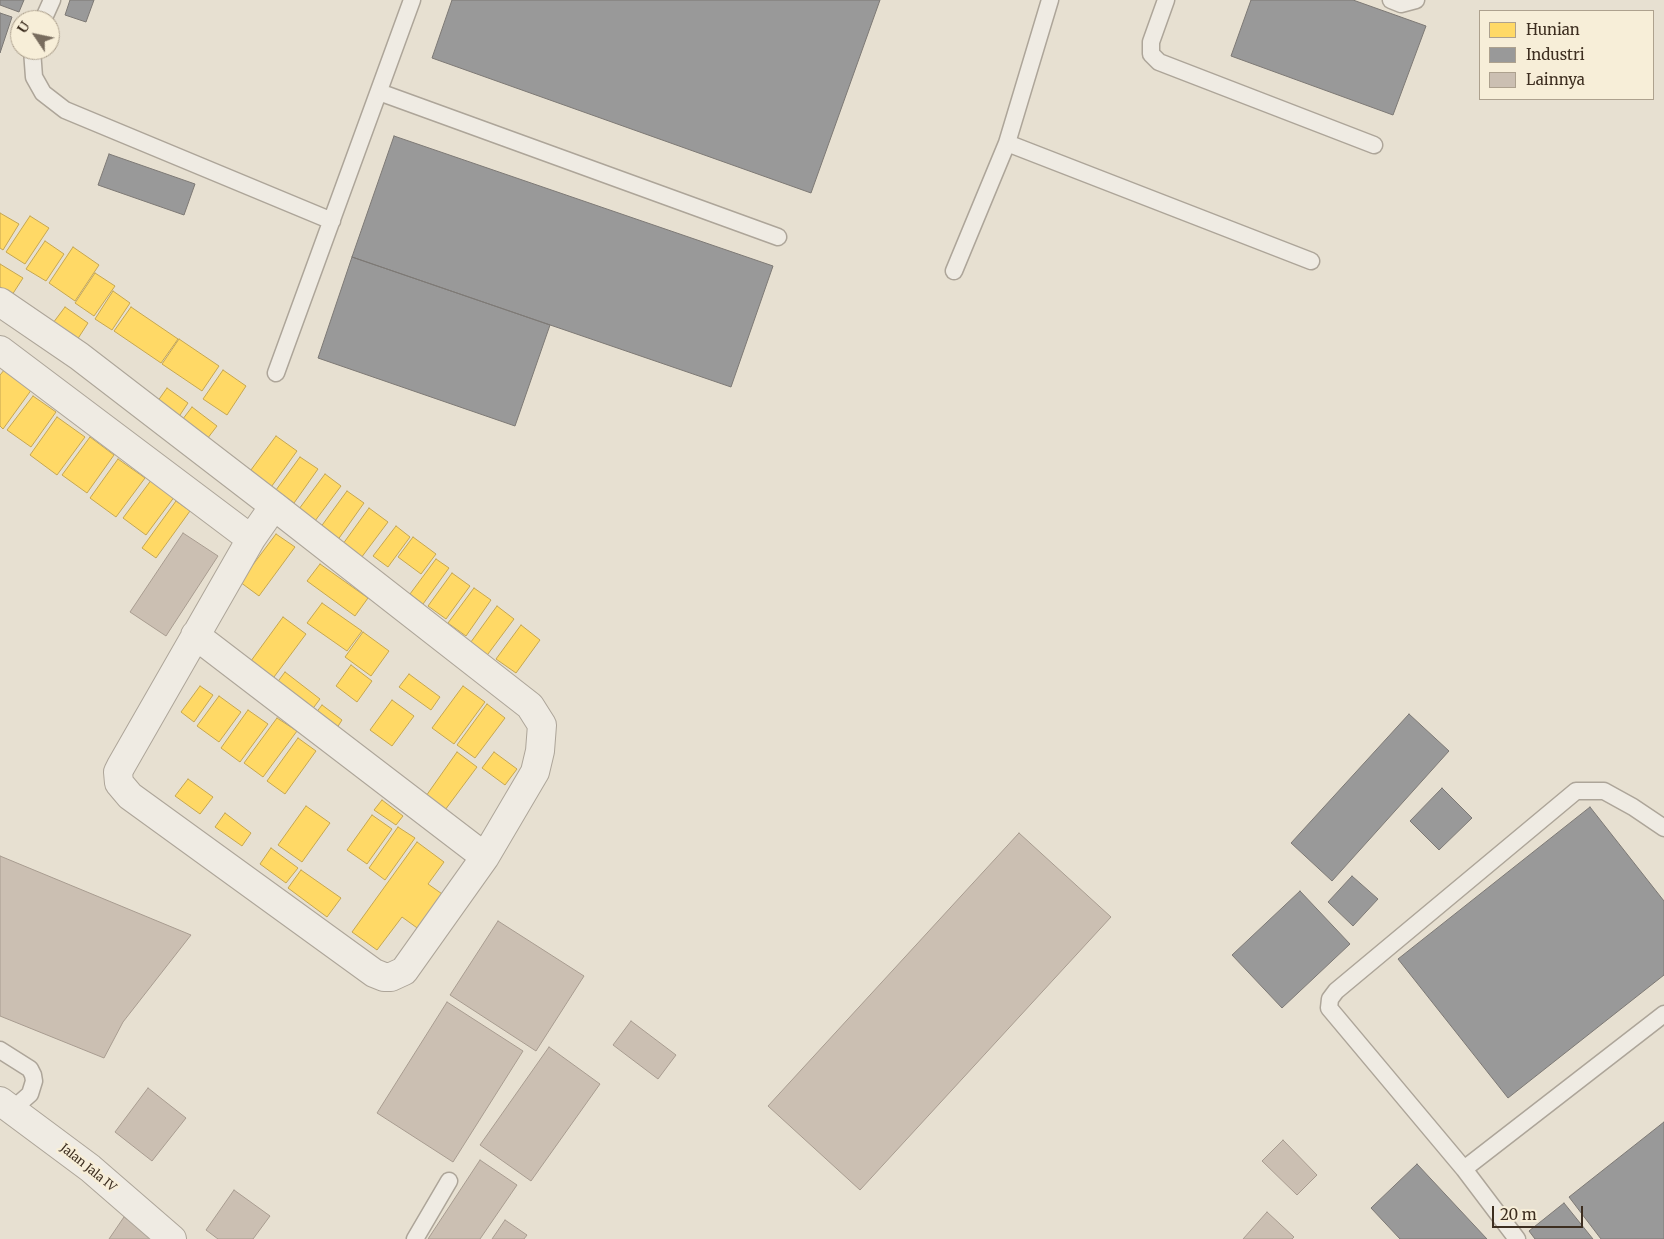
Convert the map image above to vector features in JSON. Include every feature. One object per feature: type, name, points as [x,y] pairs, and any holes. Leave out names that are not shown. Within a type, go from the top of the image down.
[{"type":"street","points":[[0,302],[79,356],[274,506],[530,706],[542,725],[540,752],[535,772],[485,857],[404,971],[391,977],[384,978],[374,972],[130,796],[118,784],[118,772],[251,539],[274,506]]},
{"type":"street","points":[[0,350],[251,539]]},
{"type":"street","points":[[195,635],[485,857]]},
{"type":"street","name":"Jalan Jala IV","points":[[7,1105],[90,1168],[172,1239]]},
{"type":"lane","points":[[276,374],[412,0]]},
{"type":"lane","points":[[954,271],[1007,143],[1050,0]]},
{"type":"lane","points":[[1166,0],[1151,42],[1151,54],[1159,62],[1374,145]]},
{"type":"lane","points":[[1391,0],[1401,4],[1416,0]]},
{"type":"lane","points":[[33,60],[34,77],[43,93],[65,110],[332,221]]},
{"type":"lane","points":[[379,92],[778,237]]},
{"type":"lane","points":[[1007,143],[1310,261]]},
{"type":"lane","points":[[1517,1239],[1464,1169],[1329,1008],[1330,999],[1336,991],[1576,791],[1604,791],[1633,807],[1664,828]]},
{"type":"lane","points":[[1464,1169],[1664,1014]]},
{"type":"lane","points":[[0,1050],[30,1069],[34,1081],[30,1094],[7,1105]]},
{"type":"lane","points":[[415,1239],[449,1181]]},
{"type":"building: Hunian","points":[[0,213],[19,224],[3,250],[0,248]]},
{"type":"building: Hunian","points":[[30,216],[49,228],[25,264],[6,252]]},
{"type":"building: Hunian","points":[[45,241],[64,254],[46,281],[26,269]]},
{"type":"building: Hunian","points":[[73,247],[99,265],[75,301],[49,283]]},
{"type":"building: Hunian","points":[[0,264],[23,278],[12,295],[0,287]]},
{"type":"building: Hunian","points":[[95,273],[115,286],[94,316],[75,303]]},
{"type":"building: Hunian","points":[[113,291],[130,303],[112,330],[95,319]]},
{"type":"building: Hunian","points":[[65,307],[88,323],[77,340],[53,323]]},
{"type":"building: Hunian","points":[[131,307],[178,339],[161,363],[114,331]]},
{"type":"building: Hunian","points":[[179,339],[219,366],[202,391],[162,364]]},
{"type":"building: Hunian","points":[[5,369],[32,389],[3,429],[0,426],[0,375]]},
{"type":"building: Hunian","points":[[223,370],[246,386],[227,415],[203,399]]},
{"type":"building: Hunian","points":[[167,388],[188,403],[176,421],[155,405]]},
{"type":"building: Hunian","points":[[33,396],[56,412],[31,447],[7,430]]},
{"type":"building: Hunian","points":[[192,407],[217,426],[204,443],[179,424]]},
{"type":"building: Hunian","points":[[57,417],[85,437],[57,475],[30,455]]},
{"type":"building: Hunian","points":[[276,436],[297,451],[269,490],[248,474]]},
{"type":"building: Hunian","points":[[90,437],[114,455],[87,493],[62,475]]},
{"type":"building: Hunian","points":[[300,457],[318,469],[294,503],[276,490]]},
{"type":"building: Hunian","points":[[118,459],[145,478],[116,517],[90,498]]},
{"type":"building: Hunian","points":[[325,474],[341,486],[312,525],[296,513]]},
{"type":"building: Hunian","points":[[152,479],[175,496],[146,535],[123,518]]},
{"type":"building: Hunian","points":[[347,491],[364,503],[337,541],[320,528]]},
{"type":"building: Hunian","points":[[176,501],[190,511],[156,558],[142,548]]},
{"type":"building: Hunian","points":[[369,508],[388,522],[358,562],[340,548]]},
{"type":"building: Hunian","points":[[396,526],[410,537],[388,567],[373,556]]},
{"type":"building: Hunian","points":[[276,534],[295,547],[259,596],[240,582]]},
{"type":"building: Hunian","points":[[413,537],[436,554],[421,574],[398,557]]},
{"type":"building: Hunian","points":[[436,559],[449,568],[423,604],[410,594]]},
{"type":"building: Hunian","points":[[320,564],[368,598],[355,616],[307,581]]},
{"type":"building: Hunian","points":[[452,573],[470,586],[446,619],[428,606]]},
{"type":"building: Hunian","points":[[474,588],[491,600],[466,636],[448,623]]},
{"type":"building: Hunian","points":[[322,603],[362,631],[347,651],[307,623]]},
{"type":"building: Hunian","points":[[497,606],[514,619],[485,658],[468,646]]},
{"type":"building: Hunian","points":[[283,617],[306,634],[271,681],[248,665]]},
{"type":"building: Hunian","points":[[521,625],[540,640],[516,673],[496,659]]},
{"type":"building: Hunian","points":[[363,632],[389,651],[371,676],[345,657]]},
{"type":"building: Hunian","points":[[351,665],[372,681],[357,702],[336,686]]},
{"type":"building: Hunian","points":[[285,672],[320,699],[308,715],[273,688]]},
{"type":"building: Hunian","points":[[409,674],[440,697],[431,710],[399,687]]},
{"type":"building: Hunian","points":[[200,686],[213,695],[194,722],[181,712]]},
{"type":"building: Hunian","points":[[463,686],[485,702],[454,744],[432,728]]},
{"type":"building: Hunian","points":[[219,696],[241,712],[219,742],[197,726]]},
{"type":"building: Hunian","points":[[392,700],[414,716],[392,746],[370,730]]},
{"type":"building: Hunian","points":[[487,704],[505,718],[475,758],[457,745]]},
{"type":"building: Hunian","points":[[322,705],[342,720],[333,734],[312,718]]},
{"type":"building: Hunian","points":[[248,710],[268,724],[240,762],[221,748]]},
{"type":"building: Hunian","points":[[277,718],[297,731],[263,777],[244,763]]},
{"type":"building: Hunian","points":[[298,738],[316,751],[285,794],[267,781]]},
{"type":"building: Hunian","points":[[457,752],[477,767],[445,810],[426,796]]},
{"type":"building: Hunian","points":[[494,752],[517,769],[505,785],[482,768]]},
{"type":"building: Hunian","points":[[188,779],[213,797],[200,814],[175,796]]},
{"type":"building: Hunian","points":[[382,800],[403,816],[396,825],[374,810]]},
{"type":"building: Hunian","points":[[306,806],[330,823],[302,862],[278,845]]},
{"type":"building: Hunian","points":[[225,813],[251,833],[242,846],[215,827]]},
{"type":"building: Hunian","points":[[372,815],[392,829],[367,864],[347,850]]},
{"type":"building: Hunian","points":[[398,827],[415,838],[385,880],[369,868]]},
{"type":"building: Hunian","points":[[417,842],[444,862],[428,884],[445,896],[420,930],[402,917],[377,950],[352,932]]},
{"type":"building: Hunian","points":[[271,848],[298,868],[286,883],[260,864]]},
{"type":"building: Hunian","points":[[301,870],[341,898],[327,917],[288,888]]},
{"type":"building: Industri","points":[[0,0],[24,0],[20,10],[14,10],[0,5]]},
{"type":"building: Industri","points":[[70,0],[94,0],[86,22],[65,15]]},
{"type":"building: Industri","points":[[452,0],[880,0],[811,193],[432,58]]},
{"type":"building: Industri","points":[[1251,0],[1353,0],[1426,26],[1393,115],[1231,56]]},
{"type":"building: Industri","points":[[0,13],[10,16],[10,23],[0,53]]},
{"type":"building: Industri","points":[[394,136],[773,266],[731,387],[352,257]]},
{"type":"building: Industri","points":[[109,154],[195,184],[184,215],[98,185]]},
{"type":"building: Industri","points":[[352,257],[550,325],[515,426],[318,358]]},
{"type":"building: Industri","points":[[1409,714],[1449,751],[1332,881],[1291,843]]},
{"type":"building: Industri","points":[[1442,788],[1472,818],[1439,850],[1410,821]]},
{"type":"building: Industri","points":[[1590,807],[1664,901],[1664,975],[1508,1098],[1398,959]]},
{"type":"building: Industri","points":[[1352,876],[1378,899],[1353,926],[1328,902]]},
{"type":"building: Industri","points":[[1300,891],[1350,944],[1282,1008],[1232,955]]},
{"type":"building: Industri","points":[[1664,1122],[1664,1239],[1601,1239],[1569,1197]]},
{"type":"building: Industri","points":[[1417,1164],[1487,1239],[1400,1239],[1371,1208]]},
{"type":"building: Industri","points":[[1564,1203],[1593,1239],[1535,1239],[1529,1231]]},
{"type":"building: Lainnya","points":[[183,533],[218,556],[166,636],[130,612]]},
{"type":"building: Lainnya","points":[[1019,833],[1111,917],[860,1190],[768,1106]]},
{"type":"building: Lainnya","points":[[0,856],[191,935],[123,1022],[104,1058],[0,1016]]},
{"type":"building: Lainnya","points":[[498,921],[584,976],[536,1051],[450,995]]},
{"type":"building: Lainnya","points":[[447,1002],[523,1051],[453,1162],[377,1113]]},
{"type":"building: Lainnya","points":[[631,1021],[676,1055],[658,1079],[613,1045]]},
{"type":"building: Lainnya","points":[[549,1047],[600,1084],[531,1181],[480,1145]]},
{"type":"building: Lainnya","points":[[148,1088],[186,1118],[152,1161],[115,1132]]},
{"type":"building: Lainnya","points":[[1283,1140],[1317,1175],[1297,1195],[1262,1161]]},
{"type":"building: Lainnya","points":[[480,1160],[517,1185],[480,1239],[428,1239]]},
{"type":"building: Lainnya","points":[[234,1190],[270,1216],[253,1239],[218,1239],[206,1230]]},
{"type":"building: Lainnya","points":[[1267,1212],[1294,1237],[1292,1239],[1243,1239]]},
{"type":"building: Lainnya","points":[[124,1217],[155,1239],[109,1239]]},
{"type":"building: Lainnya","points":[[505,1220],[527,1235],[524,1239],[492,1239]]}]
